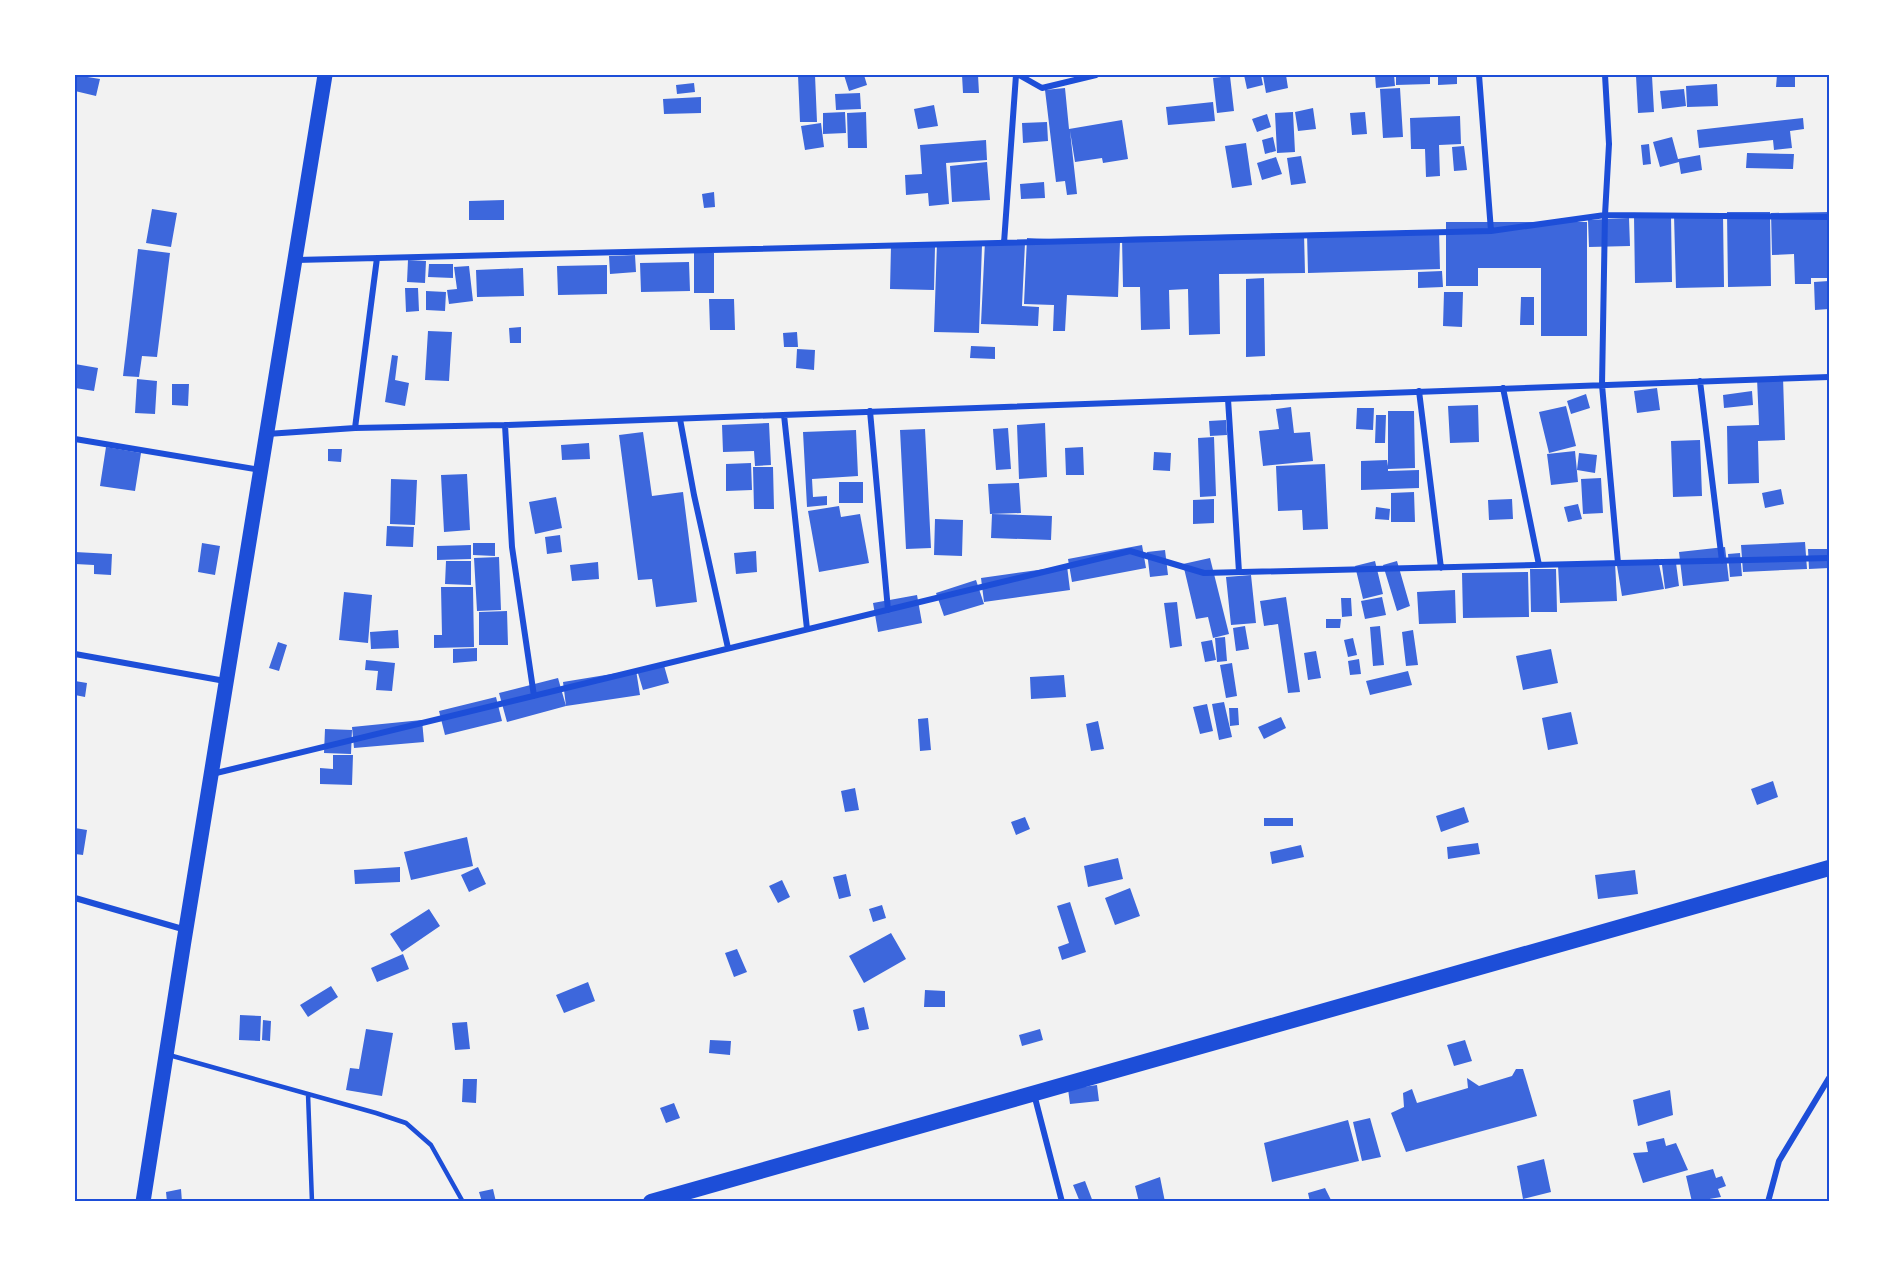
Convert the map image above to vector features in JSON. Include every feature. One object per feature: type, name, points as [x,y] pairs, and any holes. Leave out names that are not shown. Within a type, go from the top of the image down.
[{"type":"highway","points":[[651,1202],[1829,868]]},
{"type":"main road","points":[[143,1202],[225,681],[262,470],[325,75]]},
{"type":"street","points":[[1004,243],[1017,75],[1042,88],[1096,75]]},
{"type":"street","points":[[1479,75],[1491,231]]},
{"type":"street","points":[[1605,75],[1609,144],[1605,215],[1602,385],[1618,563]]},
{"type":"street","points":[[295,260],[1491,231],[1605,215],[1829,217]]},
{"type":"street","points":[[355,428],[377,258]]},
{"type":"street","points":[[267,434],[355,428],[505,425],[1829,377]]},
{"type":"street","points":[[1700,381],[1722,561]]},
{"type":"street","points":[[1503,388],[1539,565]]},
{"type":"street","points":[[1419,392],[1441,568]]},
{"type":"street","points":[[1228,399],[1239,572]]},
{"type":"street","points":[[870,411],[888,609]]},
{"type":"street","points":[[784,414],[807,629]]},
{"type":"street","points":[[680,418],[694,495],[728,648]]},
{"type":"street","points":[[505,425],[512,547],[534,696]]},
{"type":"street","points":[[75,439],[262,470]]},
{"type":"street","points":[[212,774],[1130,551],[1204,573],[1829,558]]},
{"type":"street","points":[[75,654],[225,681]]},
{"type":"street","points":[[75,898],[186,930]]},
{"type":"street","points":[[1768,1202],[1779,1161],[1829,1078]]},
{"type":"street","points":[[1034,1094],[1062,1202]]},
{"type":"lane","points":[[166,1054],[406,1123],[431,1145],[463,1202]]},
{"type":"lane","points":[[308,1094],[312,1202]]},
{"type":"building","points":[[75,75],[100,79],[96,96],[75,91]]},
{"type":"building","points":[[798,75],[815,75],[817,122],[800,122]]},
{"type":"building","points":[[844,75],[864,75],[867,85],[849,91]]},
{"type":"building","points":[[962,75],[978,75],[979,93],[963,93]]},
{"type":"building","points":[[1244,75],[1261,75],[1263,85],[1247,89]]},
{"type":"building","points":[[1286,75],[1288,88],[1266,93],[1263,76]]},
{"type":"building","points":[[1375,75],[1394,75],[1395,86],[1376,88]]},
{"type":"building","points":[[1396,75],[1430,75],[1430,84],[1396,85]]},
{"type":"building","points":[[1438,75],[1457,75],[1457,84],[1438,85]]},
{"type":"building","points":[[1777,75],[1795,75],[1795,87],[1776,87]]},
{"type":"building","points":[[1230,76],[1234,111],[1217,113],[1213,78]]},
{"type":"building","points":[[1636,76],[1652,76],[1654,112],[1638,113]]},
{"type":"building","points":[[694,83],[695,92],[677,94],[676,85]]},
{"type":"building","points":[[1717,84],[1718,106],[1687,107],[1686,86]]},
{"type":"building","points":[[1065,88],[1069,129],[1122,120],[1128,159],[1103,163],[1102,158],[1075,162],[1070,131],[1077,194],[1067,195],[1065,181],[1056,182],[1045,90]]},
{"type":"building","points":[[1400,88],[1403,137],[1383,138],[1380,89]]},
{"type":"building","points":[[1684,89],[1686,106],[1662,109],[1660,91]]},
{"type":"building","points":[[860,93],[861,109],[836,110],[835,94]]},
{"type":"building","points":[[701,97],[701,113],[664,114],[663,99]]},
{"type":"building","points":[[1213,102],[1215,121],[1168,125],[1166,107]]},
{"type":"building","points":[[934,105],[938,126],[918,129],[914,109]]},
{"type":"building","points":[[1313,108],[1316,129],[1298,131],[1295,112]]},
{"type":"building","points":[[845,112],[846,133],[823,134],[823,113]]},
{"type":"building","points":[[866,112],[867,148],[848,148],[847,113]]},
{"type":"building","points":[[1293,112],[1295,152],[1277,153],[1275,113]]},
{"type":"building","points":[[1365,112],[1367,134],[1352,135],[1350,113]]},
{"type":"building","points":[[1267,114],[1271,127],[1257,132],[1252,119]]},
{"type":"building","points":[[1460,116],[1461,144],[1439,145],[1440,176],[1426,177],[1425,149],[1411,149],[1410,118]]},
{"type":"building","points":[[1803,118],[1804,129],[1790,131],[1792,148],[1774,150],[1773,140],[1699,148],[1697,130]]},
{"type":"building","points":[[1047,122],[1048,141],[1023,143],[1022,123]]},
{"type":"building","points":[[821,123],[824,147],[805,150],[801,126]]},
{"type":"building","points":[[1273,137],[1276,151],[1265,154],[1262,140]]},
{"type":"building","points":[[1672,137],[1678,159],[1700,155],[1702,170],[1681,174],[1679,162],[1660,167],[1653,142]]},
{"type":"building","points":[[986,140],[987,160],[946,163],[949,204],[929,206],[928,193],[906,195],[905,175],[922,174],[920,145]]},
{"type":"building","points":[[1246,143],[1252,185],[1232,188],[1225,146]]},
{"type":"building","points":[[1649,144],[1651,164],[1643,165],[1641,145]]},
{"type":"building","points":[[1464,146],[1467,170],[1454,171],[1452,147]]},
{"type":"building","points":[[1747,153],[1794,154],[1793,169],[1746,168]]},
{"type":"building","points":[[1301,156],[1306,183],[1291,185],[1287,158]]},
{"type":"building","points":[[1276,157],[1282,174],[1262,180],[1257,163]]},
{"type":"building","points":[[987,162],[990,200],[952,202],[950,166]]},
{"type":"building","points":[[1044,182],[1045,198],[1021,199],[1020,184]]},
{"type":"building","points":[[714,192],[715,207],[704,208],[702,194]]},
{"type":"building","points":[[504,200],[504,220],[469,220],[469,201]]},
{"type":"building","points":[[152,209],[177,213],[171,247],[146,243]]},
{"type":"building","points":[[1727,212],[1770,212],[1771,286],[1728,287]]},
{"type":"building","points":[[1829,212],[1829,278],[1811,278],[1811,284],[1795,284],[1794,254],[1772,255],[1771,213]]},
{"type":"building","points":[[1723,214],[1724,287],[1676,288],[1674,215]]},
{"type":"building","points":[[1671,215],[1672,282],[1635,283],[1634,216]]},
{"type":"building","points":[[1629,218],[1630,246],[1589,247],[1588,220]]},
{"type":"building","points":[[1446,222],[1587,222],[1587,336],[1541,336],[1541,268],[1478,268],[1478,286],[1446,286]]},
{"type":"building","points":[[1439,230],[1440,269],[1308,273],[1307,233]]},
{"type":"building","points":[[1304,233],[1305,273],[1219,274],[1220,334],[1189,335],[1188,289],[1169,290],[1170,329],[1141,330],[1140,287],[1123,287],[1122,237]]},
{"type":"building","points":[[1027,238],[1120,242],[1118,297],[1067,295],[1065,331],[1053,331],[1054,305],[1024,304]]},
{"type":"building","points":[[985,241],[1025,243],[1022,306],[1039,307],[1038,326],[981,324]]},
{"type":"building","points":[[937,243],[982,245],[979,333],[934,332]]},
{"type":"building","points":[[891,246],[935,247],[934,290],[890,289]]},
{"type":"building","points":[[138,249],[170,253],[157,357],[142,356],[139,377],[123,376]]},
{"type":"building","points":[[694,253],[714,253],[714,293],[694,293]]},
{"type":"building","points":[[635,255],[636,272],[610,274],[609,256]]},
{"type":"building","points":[[408,260],[426,261],[425,283],[407,282]]},
{"type":"building","points":[[689,262],[690,291],[641,292],[640,263]]},
{"type":"building","points":[[429,264],[453,264],[453,278],[428,277]]},
{"type":"building","points":[[607,265],[607,294],[558,295],[557,266]]},
{"type":"building","points":[[469,266],[473,301],[449,304],[447,290],[457,289],[454,267]]},
{"type":"building","points":[[523,268],[524,296],[477,297],[476,270]]},
{"type":"building","points":[[1442,271],[1443,287],[1418,288],[1418,272]]},
{"type":"building","points":[[1264,278],[1265,356],[1246,357],[1246,279]]},
{"type":"building","points":[[1829,281],[1829,309],[1815,310],[1814,282]]},
{"type":"building","points":[[405,288],[418,288],[419,311],[406,312]]},
{"type":"building","points":[[426,291],[446,292],[445,311],[426,310]]},
{"type":"building","points":[[1444,292],[1463,292],[1462,327],[1443,326]]},
{"type":"building","points":[[1521,297],[1534,297],[1534,325],[1520,325]]},
{"type":"building","points":[[709,299],[734,299],[735,330],[710,330]]},
{"type":"building","points":[[521,327],[521,343],[510,343],[509,328]]},
{"type":"building","points":[[428,331],[452,332],[449,381],[425,380]]},
{"type":"building","points":[[797,332],[798,347],[784,347],[783,333]]},
{"type":"building","points":[[971,346],[995,347],[995,359],[970,358]]},
{"type":"building","points":[[797,349],[815,350],[814,370],[796,368]]},
{"type":"building","points":[[392,355],[398,356],[395,380],[409,383],[405,406],[385,402]]},
{"type":"building","points":[[75,364],[98,368],[94,391],[75,388]]},
{"type":"building","points":[[1783,377],[1785,440],[1758,441],[1759,483],[1728,484],[1727,426],[1759,425],[1757,378]]},
{"type":"building","points":[[137,379],[157,381],[155,414],[135,413]]},
{"type":"building","points":[[172,384],[189,384],[188,406],[172,405]]},
{"type":"building","points":[[1657,388],[1660,410],[1637,413],[1634,391]]},
{"type":"building","points":[[1752,391],[1753,405],[1724,408],[1723,395]]},
{"type":"building","points":[[1586,394],[1590,408],[1571,414],[1567,401]]},
{"type":"building","points":[[1478,405],[1479,442],[1450,443],[1448,406]]},
{"type":"building","points":[[1566,406],[1576,446],[1549,453],[1539,412]]},
{"type":"building","points":[[1291,407],[1294,433],[1310,432],[1313,461],[1263,466],[1259,431],[1279,429],[1276,409]]},
{"type":"building","points":[[1357,408],[1374,408],[1373,430],[1356,429]]},
{"type":"building","points":[[1388,411],[1414,411],[1415,468],[1388,469],[1388,471],[1419,470],[1419,488],[1361,490],[1361,461],[1387,460],[1388,466]]},
{"type":"building","points":[[1376,415],[1386,415],[1385,443],[1375,443]]},
{"type":"building","points":[[1226,420],[1227,435],[1210,436],[1209,421]]},
{"type":"building","points":[[769,423],[771,465],[755,466],[754,451],[723,452],[722,425]]},
{"type":"building","points":[[1045,423],[1047,477],[1019,479],[1017,425]]},
{"type":"building","points":[[1008,428],[1011,469],[996,470],[993,429]]},
{"type":"building","points":[[925,429],[931,548],[906,549],[900,430]]},
{"type":"building","points":[[856,430],[858,476],[812,479],[813,497],[827,496],[827,505],[807,507],[803,432]]},
{"type":"building","points":[[643,432],[652,496],[683,492],[697,602],[656,607],[652,579],[638,580],[619,435]]},
{"type":"building","points":[[1214,437],[1216,496],[1200,497],[1198,438]]},
{"type":"building","points":[[1700,440],[1702,496],[1673,497],[1671,441]]},
{"type":"building","points":[[589,443],[590,459],[562,460],[561,445]]},
{"type":"building","points":[[106,447],[141,453],[135,491],[100,486]]},
{"type":"building","points":[[1083,447],[1084,475],[1066,475],[1065,448]]},
{"type":"building","points":[[328,449],[342,449],[341,462],[328,461]]},
{"type":"building","points":[[1575,451],[1578,482],[1551,485],[1547,454]]},
{"type":"building","points":[[1154,452],[1171,453],[1170,471],[1153,470]]},
{"type":"building","points":[[1579,453],[1597,455],[1595,473],[1577,470]]},
{"type":"building","points":[[751,463],[752,490],[726,491],[726,464]]},
{"type":"building","points":[[1325,464],[1328,529],[1303,530],[1302,510],[1278,511],[1276,466]]},
{"type":"building","points":[[753,467],[773,467],[774,509],[754,509]]},
{"type":"building","points":[[467,474],[470,530],[444,532],[441,475]]},
{"type":"building","points":[[1601,478],[1603,513],[1583,514],[1581,479]]},
{"type":"building","points":[[391,479],[417,480],[415,525],[390,524]]},
{"type":"building","points":[[839,482],[863,482],[863,503],[839,503]]},
{"type":"building","points":[[1019,483],[1021,513],[990,514],[988,484]]},
{"type":"building","points":[[1781,489],[1784,504],[1765,508],[1762,493]]},
{"type":"building","points":[[1414,492],[1415,522],[1391,522],[1391,493]]},
{"type":"building","points":[[556,497],[562,528],[535,534],[529,502]]},
{"type":"building","points":[[1214,499],[1214,523],[1193,524],[1193,500]]},
{"type":"building","points":[[1512,499],[1513,519],[1489,520],[1488,500]]},
{"type":"building","points":[[1578,504],[1582,519],[1568,522],[1564,507]]},
{"type":"building","points":[[839,506],[841,517],[860,514],[869,563],[819,572],[808,511]]},
{"type":"building","points":[[1376,507],[1390,509],[1389,520],[1375,519]]},
{"type":"building","points":[[992,514],[1052,516],[1051,540],[991,538]]},
{"type":"building","points":[[935,519],[963,520],[962,556],[934,555]]},
{"type":"building","points":[[387,526],[414,527],[413,547],[386,546]]},
{"type":"building","points":[[560,535],[562,552],[547,554],[545,537]]},
{"type":"building","points":[[1805,542],[1807,569],[1743,572],[1741,545]]},
{"type":"building","points":[[202,543],[220,546],[215,575],[198,572]]},
{"type":"building","points":[[473,543],[495,543],[495,556],[473,555]]},
{"type":"building","points":[[471,545],[471,559],[437,560],[437,546]]},
{"type":"building","points":[[1142,545],[1146,568],[1072,582],[1068,559]]},
{"type":"building","points":[[1725,547],[1729,581],[1683,586],[1679,552]]},
{"type":"building","points":[[1808,549],[1829,549],[1829,568],[1809,569]]},
{"type":"building","points":[[1165,550],[1168,575],[1150,577],[1147,552]]},
{"type":"building","points":[[756,551],[757,572],[736,574],[734,553]]},
{"type":"building","points":[[75,552],[112,554],[111,575],[94,574],[94,565],[75,564]]},
{"type":"building","points":[[1740,553],[1742,576],[1730,577],[1728,554]]},
{"type":"building","points":[[499,557],[501,610],[477,611],[474,558]]},
{"type":"building","points":[[1210,558],[1229,634],[1213,638],[1208,617],[1196,619],[1183,564]]},
{"type":"building","points":[[1658,559],[1664,589],[1622,596],[1617,566]]},
{"type":"building","points":[[446,561],[471,561],[471,585],[445,584]]},
{"type":"building","points":[[1375,561],[1383,594],[1363,599],[1355,566]]},
{"type":"building","points":[[1397,561],[1410,606],[1397,611],[1383,565]]},
{"type":"building","points":[[598,562],[599,579],[572,581],[570,565]]},
{"type":"building","points":[[1615,562],[1617,601],[1560,603],[1558,565]]},
{"type":"building","points":[[1676,563],[1679,586],[1665,589],[1662,565]]},
{"type":"building","points":[[1067,566],[1070,590],[984,602],[981,578]]},
{"type":"building","points":[[1530,569],[1556,569],[1557,612],[1531,612]]},
{"type":"building","points":[[1528,572],[1529,617],[1463,618],[1462,573]]},
{"type":"building","points":[[1251,575],[1256,623],[1231,625],[1226,577]]},
{"type":"building","points":[[976,580],[984,604],[944,616],[936,593]]},
{"type":"building","points":[[441,587],[473,587],[474,647],[434,648],[434,635],[442,635]]},
{"type":"building","points":[[1455,590],[1456,623],[1419,624],[1417,592]]},
{"type":"building","points":[[344,592],[372,595],[368,643],[339,640]]},
{"type":"building","points":[[917,595],[922,623],[878,632],[873,603]]},
{"type":"building","points":[[1286,597],[1300,692],[1288,693],[1278,624],[1264,626],[1260,601]]},
{"type":"building","points":[[1382,597],[1386,615],[1365,619],[1361,601]]},
{"type":"building","points":[[1341,598],[1351,598],[1352,616],[1342,617]]},
{"type":"building","points":[[1177,602],[1182,646],[1170,648],[1164,603]]},
{"type":"building","points":[[507,611],[508,645],[479,645],[479,612]]},
{"type":"building","points":[[1326,619],[1341,619],[1340,628],[1326,628]]},
{"type":"building","points":[[1245,626],[1249,649],[1236,651],[1233,628]]},
{"type":"building","points":[[1380,626],[1384,665],[1373,666],[1370,627]]},
{"type":"building","points":[[398,630],[399,648],[371,649],[370,632]]},
{"type":"building","points":[[1413,630],[1418,665],[1406,666],[1402,632]]},
{"type":"building","points":[[1225,637],[1227,661],[1217,662],[1215,638]]},
{"type":"building","points":[[1353,638],[1357,655],[1348,657],[1344,640]]},
{"type":"building","points":[[1212,640],[1216,660],[1205,662],[1201,642]]},
{"type":"building","points":[[278,642],[287,645],[279,671],[269,668]]},
{"type":"building","points":[[477,648],[477,661],[453,663],[453,649]]},
{"type":"building","points":[[1551,649],[1558,683],[1523,690],[1516,656]]},
{"type":"building","points":[[1316,651],[1321,678],[1308,680],[1304,653]]},
{"type":"building","points":[[1359,659],[1361,674],[1350,675],[1348,661]]},
{"type":"building","points":[[366,660],[395,663],[392,691],[376,690],[378,671],[365,670]]},
{"type":"building","points":[[663,662],[669,683],[643,690],[637,670]]},
{"type":"building","points":[[1232,663],[1237,696],[1226,698],[1220,665]]},
{"type":"building","points":[[636,670],[640,695],[566,706],[563,682]]},
{"type":"building","points":[[1408,671],[1412,685],[1370,695],[1366,681]]},
{"type":"building","points":[[1064,675],[1066,697],[1031,699],[1030,677]]},
{"type":"building","points":[[558,678],[566,706],[507,722],[499,693]]},
{"type":"building","points":[[75,681],[87,683],[85,697],[75,695]]},
{"type":"building","points":[[496,697],[502,721],[445,735],[439,711]]},
{"type":"building","points":[[1224,702],[1232,737],[1219,740],[1212,704]]},
{"type":"building","points":[[1207,704],[1213,731],[1200,734],[1193,707]]},
{"type":"building","points":[[1229,708],[1238,708],[1239,725],[1230,726]]},
{"type":"building","points":[[1571,712],[1578,744],[1548,750],[1542,718]]},
{"type":"building","points":[[1281,717],[1286,728],[1264,739],[1258,727]]},
{"type":"building","points":[[928,718],[931,750],[920,751],[918,719]]},
{"type":"building","points":[[422,720],[424,742],[354,748],[352,727]]},
{"type":"building","points":[[1098,721],[1104,749],[1091,751],[1086,724]]},
{"type":"building","points":[[325,729],[352,730],[351,754],[324,753]]},
{"type":"building","points":[[333,755],[353,755],[352,785],[320,784],[320,768],[333,769]]},
{"type":"building","points":[[1773,781],[1778,797],[1757,805],[1751,789]]},
{"type":"building","points":[[855,788],[859,810],[845,812],[841,791]]},
{"type":"building","points":[[1464,807],[1469,822],[1441,832],[1436,816]]},
{"type":"building","points":[[1025,817],[1030,829],[1016,835],[1011,822]]},
{"type":"building","points":[[1264,818],[1293,818],[1293,826],[1264,826]]},
{"type":"building","points":[[75,828],[87,830],[83,855],[75,854]]},
{"type":"building","points":[[467,837],[473,866],[411,880],[404,852]]},
{"type":"building","points":[[1478,843],[1480,854],[1448,859],[1447,847]]},
{"type":"building","points":[[1301,845],[1304,857],[1272,864],[1270,852]]},
{"type":"building","points":[[1118,858],[1123,879],[1088,887],[1084,866]]},
{"type":"building","points":[[400,867],[400,882],[355,884],[354,870]]},
{"type":"building","points":[[478,867],[486,884],[469,892],[461,875]]},
{"type":"building","points":[[1635,870],[1638,894],[1598,899],[1595,875]]},
{"type":"building","points":[[846,874],[851,896],[839,899],[833,877]]},
{"type":"building","points":[[782,880],[790,897],[778,903],[769,886]]},
{"type":"building","points":[[1130,888],[1140,916],[1115,925],[1105,898]]},
{"type":"building","points":[[1070,902],[1086,952],[1062,960],[1058,947],[1069,943],[1057,906]]},
{"type":"building","points":[[882,905],[886,918],[873,922],[869,909]]},
{"type":"building","points":[[429,909],[440,926],[402,952],[390,934]]},
{"type":"building","points":[[891,933],[906,959],[864,983],[849,956]]},
{"type":"building","points":[[737,949],[747,972],[734,977],[725,953]]},
{"type":"building","points":[[403,954],[409,969],[377,982],[371,968]]},
{"type":"building","points":[[588,982],[595,1001],[564,1013],[556,995]]},
{"type":"building","points":[[331,986],[338,997],[308,1017],[300,1005]]},
{"type":"building","points":[[925,990],[945,991],[945,1007],[924,1007]]},
{"type":"building","points":[[864,1007],[869,1029],[858,1031],[853,1010]]},
{"type":"building","points":[[240,1015],[261,1016],[260,1041],[239,1040]]},
{"type":"building","points":[[263,1020],[271,1021],[270,1041],[262,1040]]},
{"type":"building","points":[[467,1022],[470,1049],[455,1050],[452,1023]]},
{"type":"building","points":[[366,1029],[393,1033],[382,1096],[346,1090],[350,1068],[359,1069]]},
{"type":"building","points":[[1040,1029],[1043,1040],[1022,1046],[1019,1035]]},
{"type":"building","points":[[710,1040],[731,1041],[730,1055],[709,1053]]},
{"type":"building","points":[[1465,1040],[1472,1061],[1454,1066],[1447,1045]]},
{"type":"building","points":[[1516,1069],[1523,1069],[1537,1116],[1406,1152],[1391,1113],[1404,1107],[1403,1093],[1412,1089],[1417,1103],[1468,1088],[1467,1078],[1479,1086],[1512,1076]]},
{"type":"building","points":[[463,1079],[477,1079],[476,1103],[462,1102]]},
{"type":"building","points":[[1097,1085],[1099,1101],[1070,1104],[1068,1089]]},
{"type":"building","points":[[1670,1090],[1673,1115],[1638,1126],[1633,1100]]},
{"type":"building","points":[[674,1103],[680,1118],[666,1123],[660,1108]]},
{"type":"building","points":[[1370,1118],[1381,1157],[1362,1161],[1353,1122]]},
{"type":"building","points":[[1348,1120],[1359,1161],[1272,1182],[1264,1143]]},
{"type":"building","points":[[1664,1138],[1666,1146],[1676,1143],[1688,1170],[1643,1183],[1633,1153],[1648,1152],[1646,1142]]},
{"type":"building","points":[[1544,1159],[1551,1192],[1523,1199],[1517,1166]]},
{"type":"building","points":[[1713,1169],[1716,1178],[1722,1176],[1726,1186],[1718,1189],[1721,1197],[1692,1202],[1686,1176]]},
{"type":"building","points":[[1160,1177],[1165,1202],[1139,1202],[1135,1186]]},
{"type":"building","points":[[1085,1181],[1093,1202],[1080,1202],[1073,1185]]},
{"type":"building","points":[[1325,1188],[1331,1200],[1310,1202],[1308,1193]]},
{"type":"building","points":[[181,1189],[182,1202],[167,1202],[166,1192]]},
{"type":"building","points":[[493,1189],[496,1202],[482,1202],[479,1192]]}]
